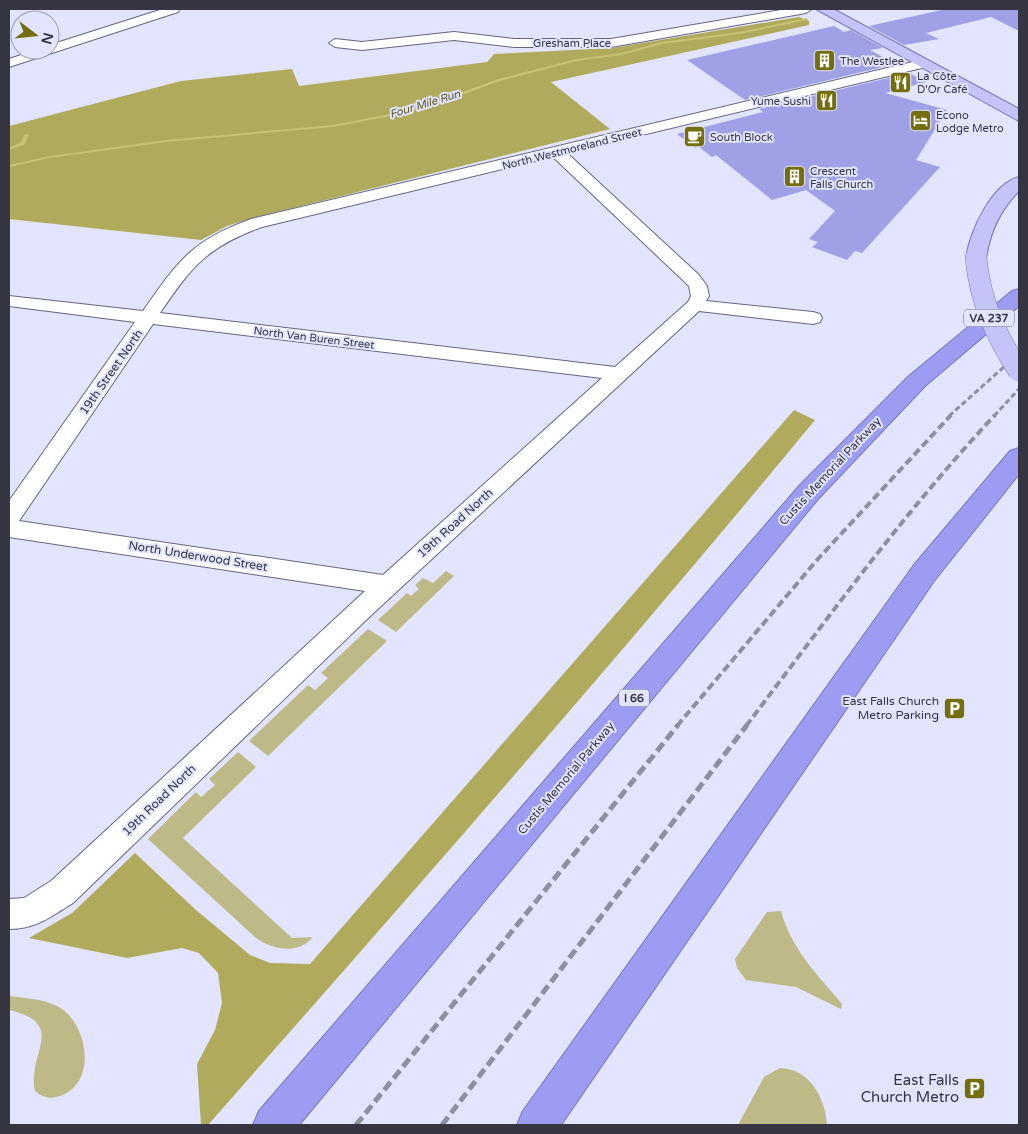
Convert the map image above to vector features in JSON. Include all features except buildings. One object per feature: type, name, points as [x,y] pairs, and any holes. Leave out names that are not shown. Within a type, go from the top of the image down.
[{"type":"highway","name":"Custis Memorial Parkway","points":[[274,1125],[809,492],[917,381],[1019,295]]},
{"type":"highway","points":[[537,1125],[919,580],[978,505],[1019,457]]},
{"type":"main road","points":[[823,9],[1016,116]]},
{"type":"main road","name":"VA 237","points":[[1019,182],[999,202],[987,219],[979,238],[976,258],[978,284],[985,309],[996,335],[1019,370]]},
{"type":"street","points":[[9,63],[174,9]]},
{"type":"street","name":"Gresham Place","points":[[335,43],[362,46],[454,36],[508,42],[605,43],[806,9]]},
{"type":"street","name":"North Westmoreland Street","points":[[224,236],[249,226],[288,215],[558,153],[921,64]]},
{"type":"street","points":[[558,153],[693,279],[698,286],[700,296],[695,305],[813,318]]},
{"type":"street","name":"19th Street North","points":[[9,518],[183,267],[199,252],[224,236]]},
{"type":"street","name":"North Van Buren Street","points":[[9,301],[619,374]]},
{"type":"street","name":"19th Road North","points":[[9,914],[28,913],[62,892],[387,585],[695,305]]},
{"type":"street","name":"North Underwood Street","points":[[9,528],[387,585]]},
{"type":"shaded area","points":[[799,17],[809,21],[809,25],[551,82],[610,129],[249,219],[227,226],[201,240],[9,219],[9,126],[181,81],[292,69],[299,86],[487,62],[494,54],[612,48]]},
{"type":"shaded area","points":[[794,410],[815,420],[590,687],[208,1125],[201,1125],[197,1064],[215,1030],[222,1003],[218,973],[199,953],[182,948],[127,958],[29,938],[72,913],[135,853],[196,910],[250,955],[270,963],[310,964]]},
{"type":"shaded area","points":[[446,571],[454,576],[396,632],[378,620],[407,593],[411,596],[419,589],[415,585],[423,578],[433,583]]},
{"type":"shaded area","points":[[368,629],[387,641],[268,756],[249,741],[308,685],[315,690],[328,678],[321,673]]},
{"type":"shaded area","points":[[238,752],[256,767],[183,838],[292,938],[313,937],[307,943],[300,946],[285,949],[278,948],[256,938],[148,839],[196,792],[201,797],[215,785],[209,779]]},
{"type":"shaded area","points":[[781,911],[798,949],[842,1004],[841,1009],[796,987],[746,980],[737,968],[735,959],[767,912]]},
{"type":"shaded area","points":[[9,996],[40,1000],[57,1006],[68,1014],[76,1026],[82,1039],[85,1054],[84,1068],[79,1081],[70,1091],[48,1098],[35,1091],[34,1077],[41,1042],[41,1032],[37,1023],[27,1016],[9,1010]]},
{"type":"shaded area","points":[[780,1068],[791,1070],[808,1079],[819,1095],[826,1115],[827,1125],[738,1125],[764,1077]]},
{"type":"waterway","name":"Four Mile Run","points":[[9,166],[50,157],[166,141],[333,126],[401,113],[436,103],[499,80],[577,60],[621,54],[662,43],[739,33],[807,19]]},
{"type":"waterway","points":[[9,149],[22,144],[27,135]]},
{"type":"railway","points":[[949,416],[1005,366]]},
{"type":"railway","points":[[994,416],[1019,389]]},
{"type":"railway","points":[[677,726],[817,560],[951,415]]},
{"type":"railway","points":[[746,726],[897,528],[995,415]]},
{"type":"railway","points":[[356,1125],[678,725]]},
{"type":"railway","points":[[442,1125],[747,725]]},
{"type":"place","name":"The Westlee","points":[[824,61]]},
{"type":"place","name":"La Côte D'Or Café","points":[[901,82]]},
{"type":"place","name":"Yume Sushi","points":[[827,101]]},
{"type":"place","name":"Econo Lodge Metro","points":[[920,121]]},
{"type":"place","name":"South Block","points":[[694,137]]},
{"type":"place","name":"Crescent Falls Church","points":[[794,177]]},
{"type":"place","name":"East Falls Church Metro Parking","points":[[955,708]]},
{"type":"place","name":"East Falls Church Metro","points":[[975,1089]]}]
